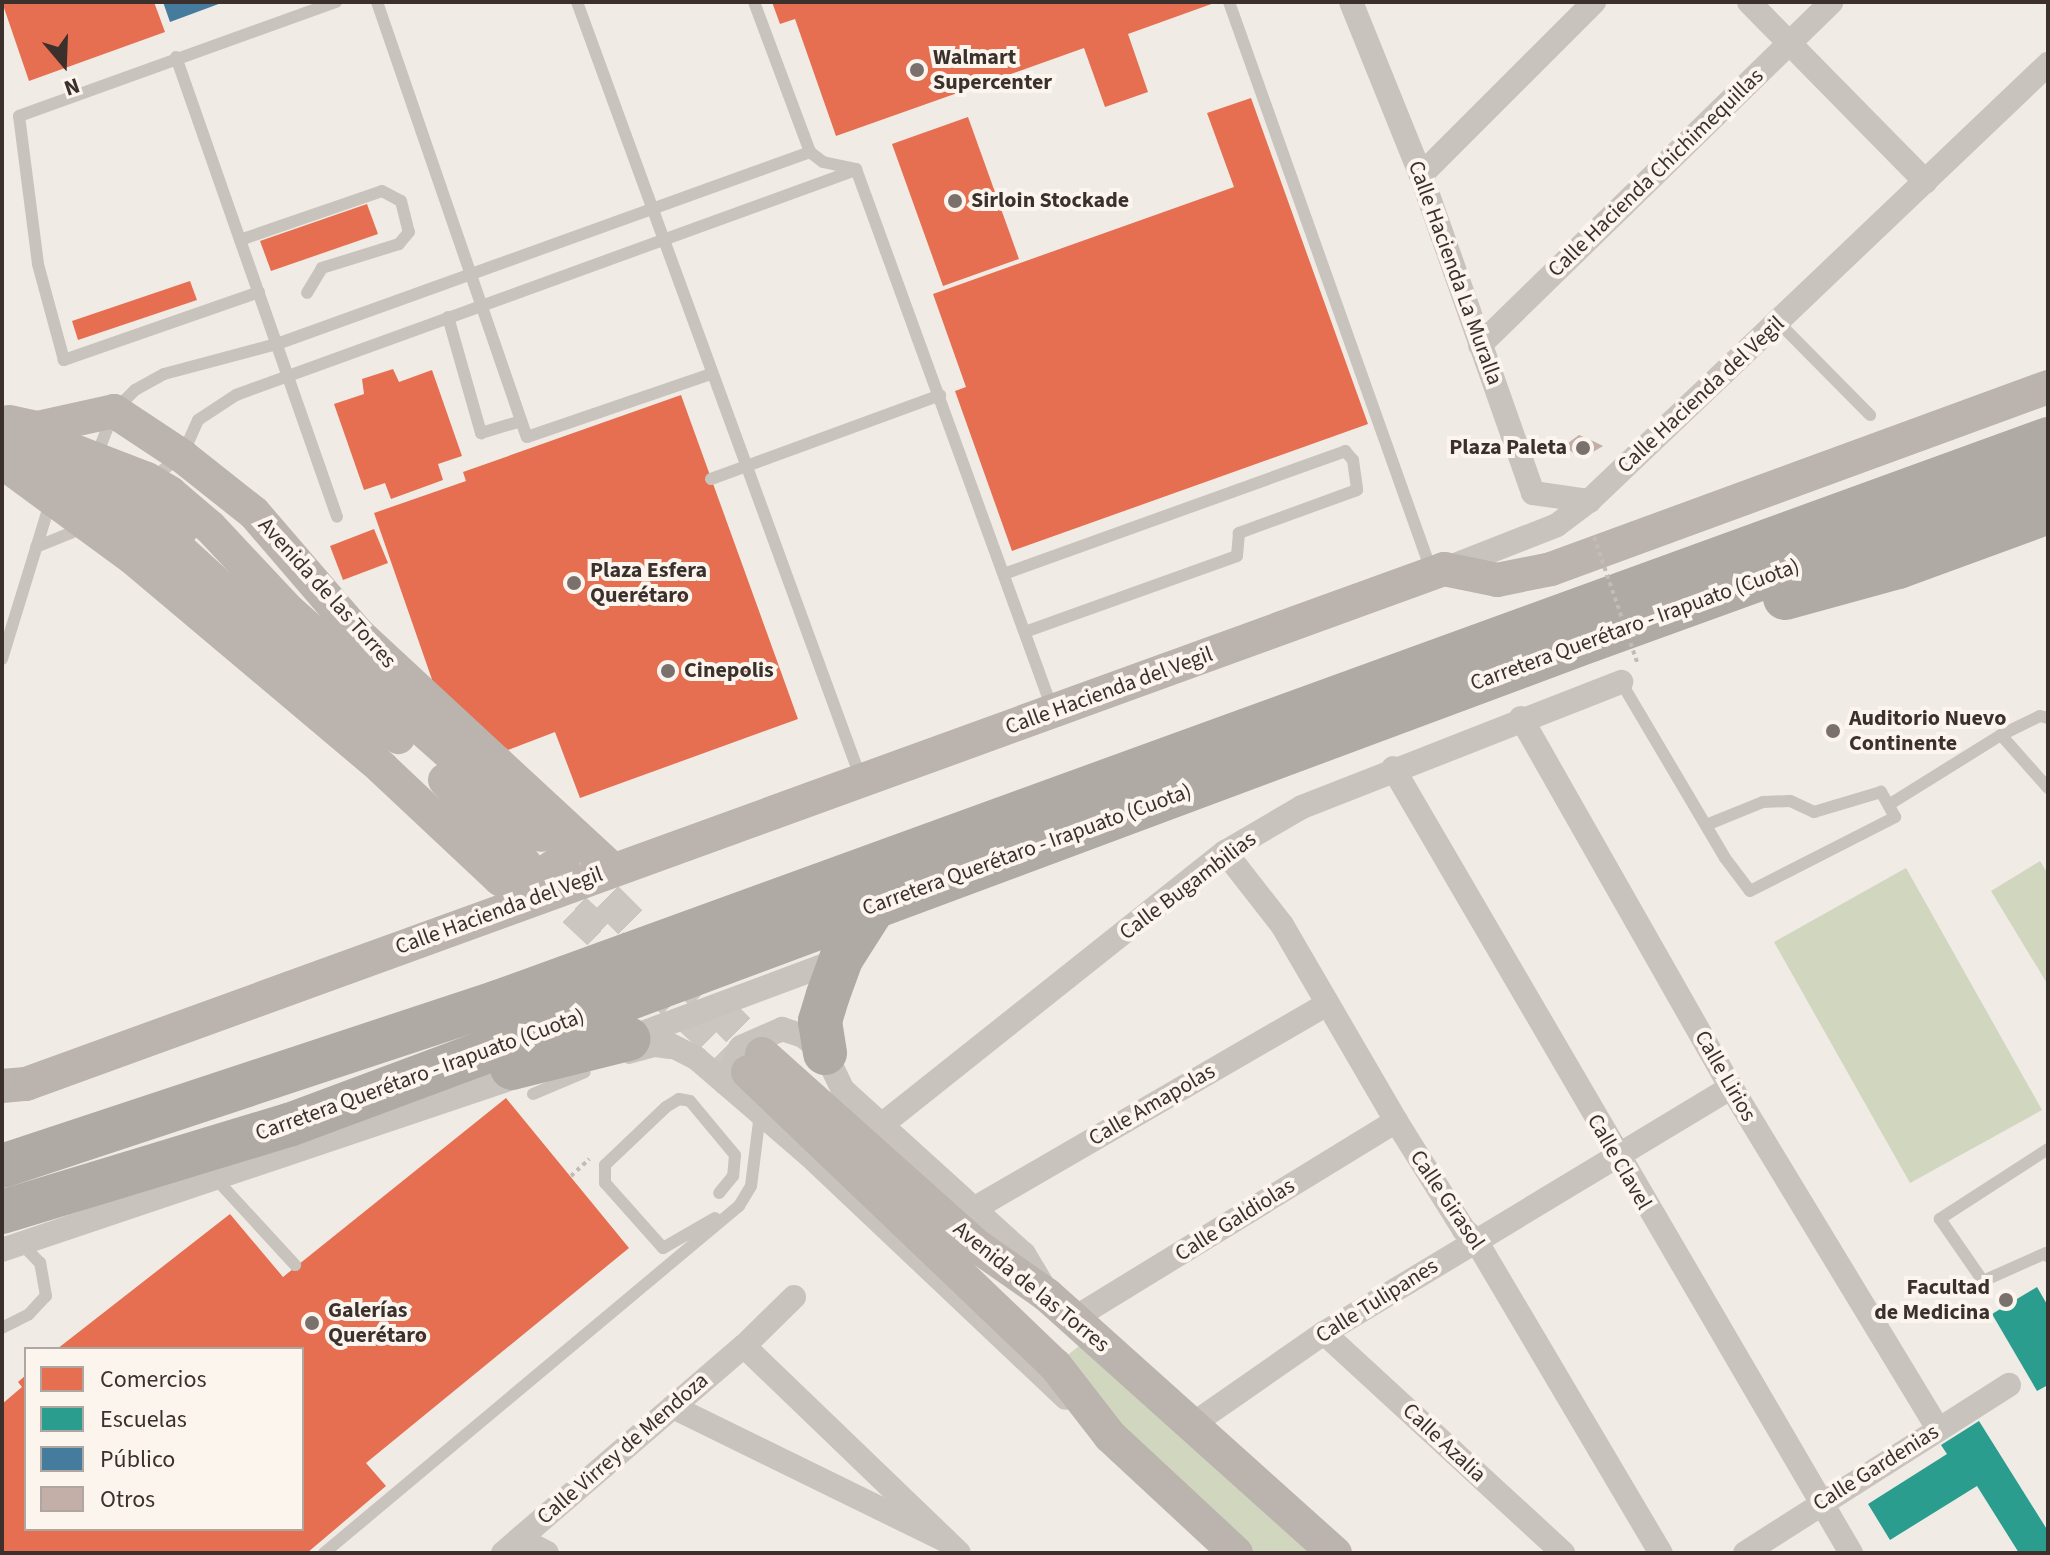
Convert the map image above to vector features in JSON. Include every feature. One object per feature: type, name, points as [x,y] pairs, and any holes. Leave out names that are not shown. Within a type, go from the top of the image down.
[{"type":"highway","name":"Carretera Querétaro - Irapuato (Cuota)","points":[[2,1166],[498,1002],[2048,439]]},
{"type":"highway","name":"Carretera Querétaro - Irapuato (Cuota)","points":[[8,1235],[289,1125],[874,907],[1591,640],[2048,475]]},
{"type":"highway","points":[[1591,640],[1752,607],[1898,567],[2048,512]]},
{"type":"highway","points":[[825,1053],[820,1021],[841,959],[874,907]]},
{"type":"highway","points":[[2,1137],[303,1045],[498,1002]]},
{"type":"highway","points":[[289,1125],[621,1051]]},
{"type":"street","name":"Calle Hacienda La Muralla","points":[[1351,2],[1421,175],[1533,493],[1589,501]]},
{"type":"street","points":[[1421,175],[1594,2]]},
{"type":"street","points":[[1749,2],[1926,182]]},
{"type":"street","name":"Calle Hacienda Chichimequillas","points":[[1480,345],[1832,2]]},
{"type":"street","name":"Calle Hacienda del Vegil","points":[[14,1085],[1054,711],[1557,525],[1589,501],[2048,64]]},
{"type":"street","points":[[1438,571],[1497,580],[1551,569],[2048,387]]},
{"type":"street","points":[[5,433],[49,427],[114,411]]},
{"type":"street","name":"Avenida de las Torres","points":[[114,411],[182,456],[254,513],[359,635],[564,841]]},
{"type":"street","points":[[5,433],[52,497],[90,525],[382,768],[513,871],[544,873],[562,861],[564,841]]},
{"type":"street","points":[[5,433],[147,479],[170,493],[210,527],[274,621],[382,768]]},
{"type":"street","points":[[5,433],[274,621],[466,799],[533,899]]},
{"type":"street","points":[[212,482],[246,535],[378,690]]},
{"type":"street","points":[[90,525],[126,519],[168,539],[350,705],[398,737]]},
{"type":"street","name":"Avenida de las Torres","points":[[274,621],[378,690],[564,841],[613,870]]},
{"type":"street","name":"Calle Bugambilias","points":[[884,1123],[1225,852],[1302,807],[1630,673]]},
{"type":"street","name":"Calle Lirios","points":[[1521,718],[1731,1087],[1938,1429]]},
{"type":"street","name":"Calle Clavel","points":[[1393,768],[1614,1154],[1818,1503],[1851,1553]]},
{"type":"street","name":"Calle Girasol","points":[[1225,852],[1282,925],[1396,1121],[1464,1230],[1475,1239],[1661,1553]]},
{"type":"street","points":[[8,1235],[216,1179],[621,1051],[841,959]]},
{"type":"street","name":"Calle Amapolas","points":[[977,1207],[1327,1004]]},
{"type":"street","points":[[745,1070],[741,1047],[782,1029],[803,1036],[825,1053],[838,1084],[977,1207],[1024,1254],[1047,1295]]},
{"type":"street","name":"Avenida de las Torres","points":[[621,1051],[696,1058],[745,1070],[977,1246],[1047,1295],[1335,1553]]},
{"type":"street","name":"Avenida de las Torres","points":[[745,1070],[760,1114],[1236,1553]]},
{"type":"street","name":"Avenida de las Torres","points":[[745,1070],[1055,1365],[1110,1436]]},
{"type":"street","name":"Calle Tulipanes","points":[[1193,1424],[1324,1333],[1614,1154],[1731,1087]]},
{"type":"street","name":"Calle Galdiolas","points":[[1073,1319],[1396,1121]]},
{"type":"street","name":"Calle Virrey de Mendoza","points":[[512,1546],[744,1346],[794,1297]]},
{"type":"street","name":"Calle Azalia","points":[[1324,1333],[1563,1553]]},
{"type":"street","points":[[744,1346],[952,1547]]},
{"type":"street","name":"Calle Gardenias","points":[[1745,1553],[1818,1503],[2009,1385]]},
{"type":"street","points":[[673,1407],[952,1547]]},
{"type":"street","points":[[512,1546],[547,1553]]},
{"type":"lane","points":[[259,292],[71,360],[60,355],[50,318],[23,172],[19,116],[336,2]]},
{"type":"lane","points":[[377,2],[485,304],[527,437],[545,434],[711,374]]},
{"type":"lane","points":[[577,2],[861,779]]},
{"type":"lane","points":[[754,2],[810,152],[823,162],[856,169]]},
{"type":"lane","points":[[1229,2],[1438,571]]},
{"type":"lane","points":[[176,57],[337,517]]},
{"type":"lane","points":[[90,525],[92,480],[114,411],[135,390],[164,374],[277,344],[810,152]]},
{"type":"lane","points":[[36,547],[90,525],[182,456],[198,420],[211,407],[288,375],[856,169]]},
{"type":"lane","points":[[856,169],[1054,711]]},
{"type":"lane","points":[[240,240],[382,191],[401,201],[409,232],[399,244],[322,268],[307,293]]},
{"type":"lane","points":[[448,317],[481,433],[521,421]]},
{"type":"lane","points":[[1778,322],[1870,415]]},
{"type":"lane","points":[[711,479],[940,395]]},
{"type":"lane","points":[[1004,574],[1345,451],[1353,460],[1357,490],[1239,533],[1237,556],[1025,632]]},
{"type":"lane","points":[[2,659],[52,497]]},
{"type":"lane","points":[[2,606],[17,611]]},
{"type":"lane","points":[[1630,673],[1706,825],[1750,891],[1893,821],[1890,804],[1881,792],[1814,812],[1790,801],[1763,802],[1706,825]]},
{"type":"lane","points":[[1890,804],[2001,735],[2040,716],[2048,718]]},
{"type":"lane","points":[[2001,735],[2048,788]]},
{"type":"lane","points":[[533,1094],[621,1051],[655,1051],[696,1058]]},
{"type":"lane","points":[[719,1193],[733,1176],[735,1155],[690,1101],[679,1099],[666,1107],[605,1165],[603,1176],[663,1248],[739,1206]]},
{"type":"lane","points":[[324,1553],[739,1206],[751,1186],[760,1114]]},
{"type":"lane","points":[[2048,1149],[1940,1219],[1983,1281],[2046,1253],[2048,1257]]},
{"type":"lane","points":[[216,1179],[295,1265]]},
{"type":"lane","points":[[2,1328],[29,1314],[46,1296],[40,1263],[8,1235]]},
{"type":"path","points":[[1594,537],[1630,673]]},
{"type":"green space","points":[[2040,861],[2048,874],[2048,985],[1991,891]]},
{"type":"green space","points":[[1906,868],[2042,1110],[1910,1183],[1774,942]]},
{"type":"green space","points":[[1093,1335],[1335,1553],[1236,1553],[1055,1365]]},
{"type":"building: Comercios","points":[[2,2],[154,2],[165,32],[29,81]]},
{"type":"building: Comercios","name":"Walmart Supercenter","points":[[772,2],[1217,2],[1128,34],[1148,92],[1105,107],[1084,48],[836,136],[795,19],[780,24]]},
{"type":"building: Comercios","points":[[1251,98],[1368,424],[1012,551],[955,391],[966,387],[933,294],[1234,187],[1207,113]]},
{"type":"building: Comercios","name":"Sirloin Stockade","points":[[968,117],[1019,259],[943,286],[892,144]]},
{"type":"building: Comercios","points":[[367,204],[378,234],[271,271],[260,241]]},
{"type":"building: Comercios","points":[[190,281],[197,300],[78,340],[72,321]]},
{"type":"building: Comercios","points":[[393,369],[399,382],[432,370],[462,456],[438,464],[443,480],[391,499],[385,483],[364,490],[334,404],[364,394],[362,379]]},
{"type":"building: Comercios","name":"Plaza Esfera Querétaro","points":[[681,395],[798,719],[580,798],[555,732],[508,750],[436,691],[374,513],[466,481],[463,472]]},
{"type":"building: Comercios","points":[[374,529],[388,563],[343,580],[330,546]]},
{"type":"building: Comercios","name":"Galerías Querétaro","points":[[506,1098],[629,1248],[366,1463],[386,1486],[307,1553],[2,1553],[2,1404],[22,1387],[18,1382],[24,1377],[24,1531],[304,1531],[304,1347],[60,1347],[230,1214],[283,1277]]},
{"type":"building: Escuelas","points":[[2037,1287],[2048,1306],[2048,1385],[2037,1391],[1992,1314]]},
{"type":"building: Escuelas","points":[[1979,1421],[2048,1531],[2048,1553],[2019,1553],[1977,1486],[1890,1540],[1868,1504],[1947,1454],[1941,1445]]},
{"type":"building: Público","points":[[163,2],[224,2],[170,22]]},
{"type":"building: Otros","name":"Plaza Paleta","points":[[1579,435],[1603,446],[1581,459],[1564,446]]},
{"type":"tunnel","points":[[570,862],[762,1054]]},
{"type":"tunnel","points":[[537,875],[748,1072]]},
{"type":"place","name":"Walmart Supercenter","points":[[917,70]]},
{"type":"place","name":"Sirloin Stockade","points":[[955,201]]},
{"type":"place","name":"Plaza Paleta","points":[[1583,448]]},
{"type":"place","name":"Plaza Esfera Querétaro","points":[[574,583]]},
{"type":"place","name":"Cinepolis","points":[[668,671]]},
{"type":"place","name":"Auditorio Nuevo Continente","points":[[1833,731]]},
{"type":"place","name":"Facultad de Medicina","points":[[2006,1300]]},
{"type":"place","name":"Galerías Querétaro","points":[[312,1323]]}]
